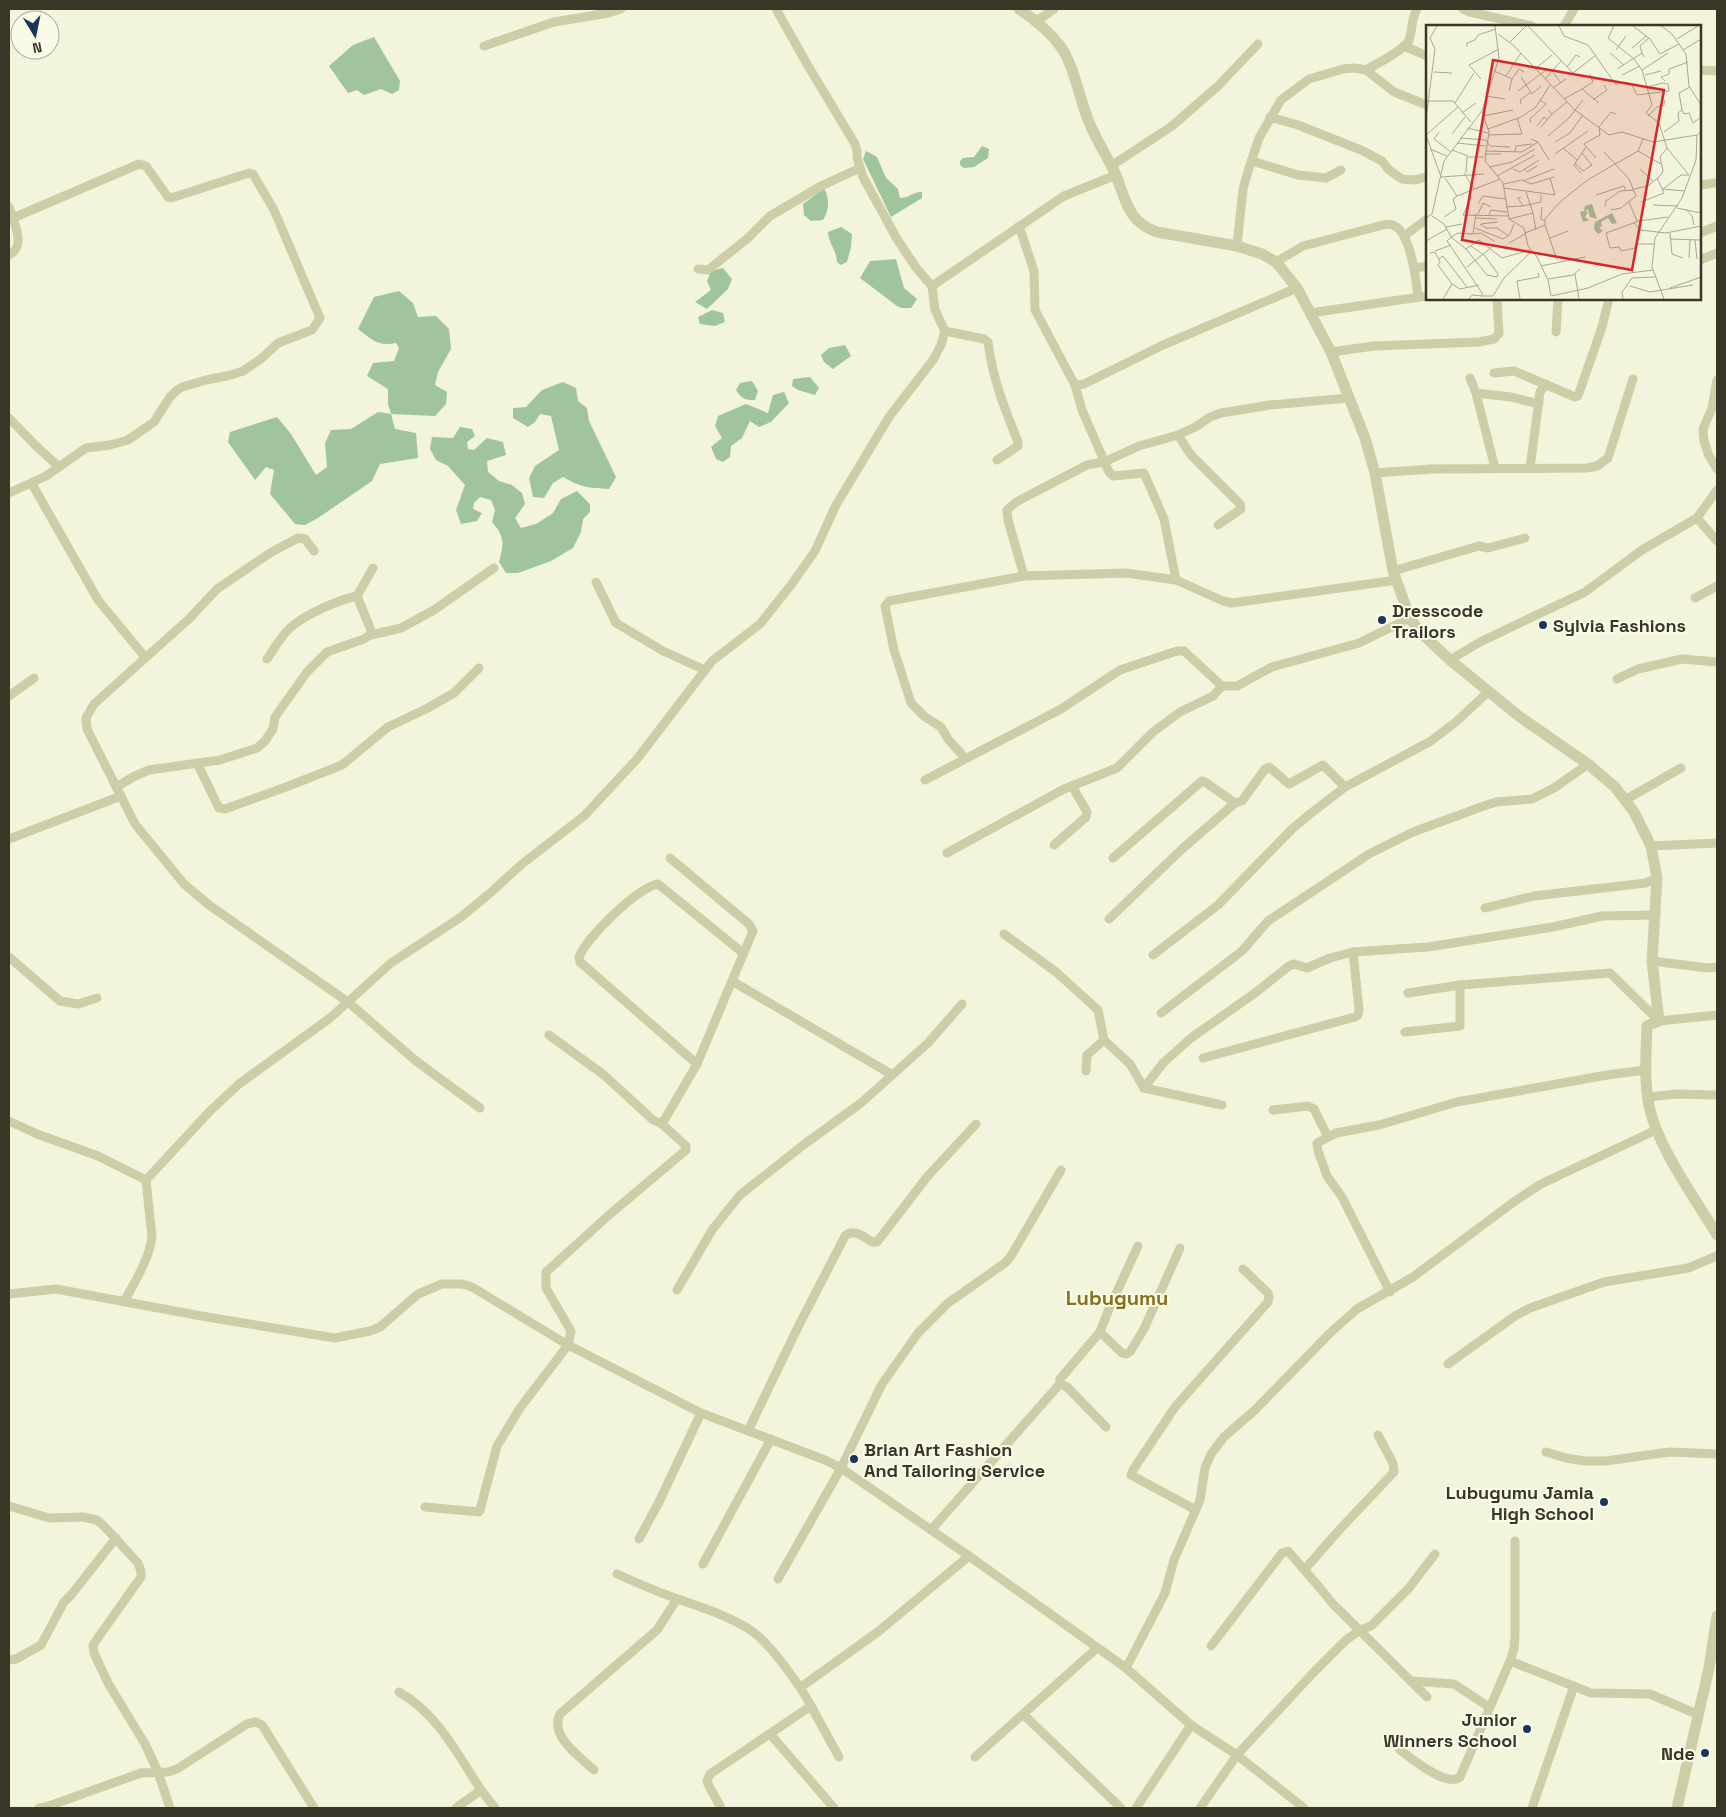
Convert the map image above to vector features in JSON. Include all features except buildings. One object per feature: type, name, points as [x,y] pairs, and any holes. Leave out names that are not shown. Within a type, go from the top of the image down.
[{"type":"street","points":[[484,46],[554,22],[621,9]]},
{"type":"street","points":[[124,1302],[151,1245],[152,1237],[146,1180],[210,1111],[239,1084],[330,1018],[391,963],[461,917],[522,864],[584,816],[637,760],[712,661],[760,624],[791,585],[815,551],[836,505],[888,417],[932,360],[941,345],[945,331],[935,310],[932,286],[917,269],[897,239],[863,177],[855,144],[806,64],[776,9]]},
{"type":"street","points":[[1020,9],[1037,21],[1061,48],[1070,68],[1089,124],[1114,170],[1129,210],[1137,221],[1146,228],[1237,246],[1262,254],[1276,262],[1297,288],[1330,352],[1365,438],[1375,473],[1395,575],[1410,618],[1419,631],[1450,660],[1520,717],[1588,764],[1615,787],[1634,812],[1651,846],[1657,878],[1652,961],[1659,1021]]},
{"type":"street","points":[[1037,21],[1054,9]]},
{"type":"street","points":[[1366,70],[1404,46],[1408,41],[1412,20],[1418,9]]},
{"type":"street","points":[[1463,9],[1528,25]]},
{"type":"street","points":[[1566,25],[1574,9]]},
{"type":"street","points":[[932,286],[1064,196],[1114,170],[1172,126],[1218,86],[1258,44]]},
{"type":"street","points":[[1404,46],[1426,56]]},
{"type":"street","points":[[1237,246],[1243,189],[1259,138],[1281,100],[1309,79],[1343,69],[1355,68],[1366,70],[1394,92],[1426,105]]},
{"type":"street","points":[[1701,70],[1717,71]]},
{"type":"street","points":[[1270,117],[1298,125],[1361,150],[1382,161],[1389,170],[1402,179],[1414,180],[1426,177]]},
{"type":"street","points":[[1252,161],[1298,176],[1326,178],[1341,170]]},
{"type":"street","points":[[9,493],[32,484],[86,448],[110,445],[128,440],[154,422],[170,397],[182,387],[243,371],[262,358],[278,343],[312,330],[320,318],[274,210],[253,174],[245,174],[172,198],[168,196],[146,166],[141,163],[13,218]]},
{"type":"street","points":[[698,268],[708,270],[748,238],[770,216],[821,186],[860,168]]},
{"type":"street","points":[[1701,186],[1714,183]]},
{"type":"street","points":[[9,207],[18,234],[18,244],[13,253],[9,255]]},
{"type":"street","points":[[1404,236],[1426,219]]},
{"type":"street","points":[[1276,262],[1304,246],[1383,225],[1395,226],[1404,236],[1423,296],[1310,313]]},
{"type":"street","points":[[1018,226],[1034,271],[1035,310],[1075,385],[1082,410],[1104,462],[1113,476],[1144,473],[1164,519],[1176,580]]},
{"type":"street","points":[[1701,233],[1717,226]]},
{"type":"street","points":[[1701,260],[1717,253]]},
{"type":"street","points":[[1414,268],[1426,266]]},
{"type":"street","points":[[1075,385],[1084,384],[1163,345],[1297,288]]},
{"type":"street","points":[[1330,352],[1374,346],[1494,340],[1499,333],[1498,300]]},
{"type":"street","points":[[1556,332],[1558,300]]},
{"type":"street","points":[[1494,373],[1514,371],[1575,397],[1580,393],[1602,327],[1608,300]]},
{"type":"street","points":[[945,331],[984,339],[988,342],[993,375],[999,396],[1018,442],[1018,446],[997,460]]},
{"type":"street","points":[[1470,378],[1476,393],[1495,468]]},
{"type":"street","points":[[1375,473],[1431,469],[1587,468],[1597,466],[1608,458],[1633,379]]},
{"type":"street","points":[[1717,380],[1714,407],[1703,429],[1709,456],[1717,469]]},
{"type":"street","points":[[1530,468],[1540,392],[1546,384]]},
{"type":"street","points":[[1476,393],[1511,397],[1539,404]]},
{"type":"street","points":[[1024,576],[1008,520],[1008,510],[1016,502],[1087,465],[1104,462],[1139,446],[1178,435],[1221,413],[1270,405],[1348,398]]},
{"type":"street","points":[[9,418],[59,467]]},
{"type":"street","points":[[1178,435],[1191,455],[1240,504],[1241,509],[1218,525]]},
{"type":"street","points":[[32,484],[98,600],[145,657]]},
{"type":"street","points":[[1450,660],[1480,642],[1585,592],[1642,550],[1696,518],[1717,490]]},
{"type":"street","points":[[1696,518],[1717,541]]},
{"type":"street","points":[[314,551],[305,539],[301,538],[270,553],[217,590],[190,618],[94,704],[86,718],[87,729],[135,824],[184,884],[209,905],[348,1002],[416,1061],[480,1108]]},
{"type":"street","points":[[965,758],[948,739],[941,727],[925,717],[911,703],[894,650],[885,606],[890,601],[1024,576],[1126,574],[1176,580],[1222,601],[1232,603],[1395,575],[1479,546],[1488,548],[1525,538]]},
{"type":"street","points":[[267,659],[290,628],[300,620],[314,612],[357,596],[373,568]]},
{"type":"street","points":[[116,787],[134,776],[149,770],[220,760],[258,748],[265,742],[273,729],[275,717],[307,672],[333,648],[364,639],[371,635],[401,628],[434,610],[494,568]]},
{"type":"street","points":[[596,582],[616,623],[663,651],[705,670]]},
{"type":"street","points":[[1695,598],[1717,586]]},
{"type":"street","points":[[357,596],[372,631],[371,635]]},
{"type":"street","points":[[925,780],[1061,708],[1120,670],[1177,651],[1186,652],[1222,686],[1237,686],[1272,668],[1359,643],[1410,618]]},
{"type":"street","points":[[1617,679],[1638,669],[1682,659],[1717,662]]},
{"type":"street","points":[[197,763],[214,802],[219,808],[225,809],[286,788],[342,765],[388,727],[454,693],[479,668]]},
{"type":"street","points":[[9,696],[34,678]]},
{"type":"street","points":[[947,853],[1072,786],[1116,768],[1153,732],[1180,712],[1213,696],[1222,686]]},
{"type":"street","points":[[1153,954],[1218,905],[1292,828],[1345,787],[1432,741],[1489,691]]},
{"type":"street","points":[[1161,1013],[1232,960],[1268,922],[1369,854],[1413,832],[1481,807],[1496,802],[1532,799],[1554,788],[1588,764]]},
{"type":"street","points":[[1109,919],[1181,850],[1235,803],[1242,800],[1265,769],[1269,767],[1289,784],[1322,765],[1345,787]]},
{"type":"street","points":[[1625,800],[1681,768]]},
{"type":"street","points":[[1114,858],[1202,781],[1235,803]]},
{"type":"street","points":[[1054,845],[1086,817],[1087,812],[1072,786]]},
{"type":"street","points":[[9,840],[122,796]]},
{"type":"street","points":[[1651,846],[1717,843]]},
{"type":"street","points":[[662,1124],[697,1064],[752,933],[752,927],[670,858]]},
{"type":"street","points":[[1485,908],[1534,896],[1646,883],[1657,878]]},
{"type":"street","points":[[697,1064],[579,961],[578,957],[591,937],[637,894],[652,885],[658,884],[743,953]]},
{"type":"street","points":[[1144,1088],[1163,1063],[1191,1038],[1294,964],[1312,968],[1330,958],[1353,952],[1428,947],[1536,930],[1602,916],[1656,915]]},
{"type":"street","points":[[1004,934],[1056,972],[1098,1010],[1104,1040],[1130,1064],[1144,1088],[1222,1105]]},
{"type":"street","points":[[1203,1058],[1356,1017],[1360,1010],[1353,952]]},
{"type":"street","points":[[9,958],[60,1001],[78,1004],[97,998]]},
{"type":"street","points":[[1652,961],[1708,968],[1717,967]]},
{"type":"street","points":[[1408,993],[1460,985],[1610,973],[1659,1021]]},
{"type":"street","points":[[732,981],[891,1074]]},
{"type":"street","points":[[1405,1032],[1460,1026],[1460,985]]},
{"type":"street","points":[[677,1290],[712,1230],[740,1195],[861,1103],[891,1074],[928,1043],[962,1004]]},
{"type":"street","points":[[1717,1015],[1659,1021],[1647,1026],[1646,1070],[1648,1097],[1656,1130],[1717,1235]]},
{"type":"street","points":[[425,1507],[479,1512],[497,1446],[520,1408],[568,1345],[571,1331],[546,1288],[546,1272],[608,1215],[686,1152],[686,1146],[662,1124],[653,1120],[604,1075],[550,1035]]},
{"type":"street","points":[[1086,1071],[1087,1055],[1104,1040]]},
{"type":"street","points":[[1390,1292],[1342,1197],[1327,1176],[1317,1143],[1328,1137],[1379,1125],[1457,1102],[1607,1075],[1646,1070]]},
{"type":"street","points":[[1648,1097],[1677,1094],[1717,1094]]},
{"type":"street","points":[[1273,1110],[1308,1106],[1314,1109],[1328,1137]]},
{"type":"street","points":[[9,1121],[37,1134],[98,1156],[146,1180]]},
{"type":"street","points":[[748,1431],[798,1327],[845,1236],[850,1232],[855,1232],[872,1242],[877,1242],[928,1177],[976,1124]]},
{"type":"street","points":[[1126,1668],[1165,1592],[1174,1560],[1200,1500],[1205,1468],[1211,1454],[1224,1436],[1255,1410],[1330,1333],[1357,1309],[1390,1292],[1413,1277],[1515,1200],[1541,1184],[1656,1130]]},
{"type":"street","points":[[778,1579],[841,1468],[882,1384],[918,1333],[948,1303],[1005,1263],[1011,1256],[1061,1170]]},
{"type":"street","points":[[931,1530],[1060,1385],[1060,1379],[1100,1332],[1108,1309],[1138,1246]]},
{"type":"street","points":[[1100,1332],[1122,1353],[1130,1352],[1144,1328],[1180,1248]]},
{"type":"street","points":[[1448,1364],[1515,1316],[1530,1308],[1604,1282],[1688,1268],[1717,1256]]},
{"type":"street","points":[[1196,1510],[1131,1475],[1132,1470],[1175,1407],[1268,1302],[1268,1293],[1243,1269]]},
{"type":"street","points":[[9,1294],[56,1290],[335,1338],[370,1331],[380,1326],[418,1294],[442,1284],[462,1284],[472,1287],[568,1345],[701,1413],[825,1460],[841,1468],[1126,1668],[1191,1725],[1237,1755],[1300,1807]]},
{"type":"street","points":[[1060,1385],[1067,1386],[1106,1427]]},
{"type":"street","points":[[639,1539],[659,1502],[701,1413]]},
{"type":"street","points":[[1305,1569],[1394,1472],[1393,1463],[1378,1435]]},
{"type":"street","points":[[703,1564],[771,1440]]},
{"type":"street","points":[[1546,1452],[1585,1461],[1606,1461],[1670,1452],[1717,1454]]},
{"type":"street","points":[[9,1506],[49,1518],[83,1517],[96,1520],[116,1538],[138,1563],[141,1577],[93,1645],[94,1652],[108,1683],[129,1716],[158,1772],[170,1808]]},
{"type":"street","points":[[9,1660],[16,1659],[41,1645],[64,1602],[116,1538]]},
{"type":"street","points":[[1400,1750],[1435,1774],[1452,1780],[1460,1778],[1514,1649],[1514,1541]]},
{"type":"street","points":[[1211,1646],[1282,1553],[1288,1551],[1333,1604],[1427,1697]]},
{"type":"street","points":[[1200,1808],[1237,1755],[1346,1640],[1360,1630],[1371,1626],[1409,1588],[1435,1554]]},
{"type":"street","points":[[801,1686],[879,1631],[969,1556]]},
{"type":"street","points":[[617,1574],[677,1599],[704,1607],[753,1632],[801,1686],[839,1757]]},
{"type":"street","points":[[594,1770],[570,1748],[557,1724],[558,1718],[560,1714],[657,1630],[677,1599]]},
{"type":"street","points":[[1677,1808],[1715,1643],[1717,1616]]},
{"type":"street","points":[[975,1757],[1097,1648]]},
{"type":"street","points":[[1510,1662],[1595,1693],[1650,1694],[1699,1715]]},
{"type":"street","points":[[1412,1681],[1454,1684],[1489,1707]]},
{"type":"street","points":[[1532,1808],[1574,1686]]},
{"type":"street","points":[[399,1692],[414,1700],[440,1727],[495,1808]]},
{"type":"street","points":[[722,1808],[708,1784],[707,1780],[710,1774],[771,1735],[811,1706]]},
{"type":"street","points":[[1024,1714],[1121,1808]]},
{"type":"street","points":[[39,1808],[46,1808],[141,1773],[168,1772],[177,1769],[246,1724],[256,1722],[262,1725],[314,1808]]},
{"type":"street","points":[[1136,1808],[1191,1725]]},
{"type":"street","points":[[771,1735],[834,1808]]},
{"type":"street","points":[[456,1808],[481,1790]]},
{"type":"green space","points":[[374,37],[400,81],[399,90],[392,94],[381,89],[364,95],[357,90],[348,93],[329,66],[353,45]]},
{"type":"green space","points":[[982,146],[989,149],[988,158],[974,167],[964,168],[960,165],[960,161],[963,158],[974,157]]},
{"type":"green space","points":[[866,151],[877,157],[886,178],[898,189],[900,198],[922,192],[922,198],[891,217],[863,159]]},
{"type":"green space","points":[[824,188],[828,201],[827,213],[823,220],[811,221],[804,215],[803,204]]},
{"type":"green space","points":[[841,227],[852,234],[847,262],[841,265],[837,262],[828,232]]},
{"type":"green space","points":[[896,259],[904,288],[917,299],[911,308],[897,306],[860,278],[870,261]]},
{"type":"green space","points":[[723,268],[732,279],[728,289],[707,309],[695,302],[711,290],[707,281],[711,271]]},
{"type":"green space","points":[[399,291],[413,303],[418,317],[436,316],[449,329],[451,349],[438,372],[435,385],[447,392],[446,404],[435,416],[391,414],[388,404],[388,389],[367,376],[373,363],[394,361],[399,348],[396,343],[379,343],[358,329],[374,297]]},
{"type":"green space","points":[[712,310],[723,313],[725,322],[715,326],[700,324],[698,317]]},
{"type":"green space","points":[[845,345],[851,356],[833,369],[824,362],[821,355],[829,348]]},
{"type":"green space","points":[[810,377],[819,388],[815,395],[798,390],[792,386],[793,379]]},
{"type":"green space","points":[[752,381],[758,391],[755,400],[749,400],[740,395],[736,390],[740,383]]},
{"type":"green space","points":[[563,382],[576,388],[578,401],[587,408],[589,421],[616,477],[609,489],[585,486],[563,477],[553,483],[544,498],[533,497],[529,478],[535,466],[559,450],[551,416],[540,414],[535,422],[528,427],[513,418],[513,408],[526,407],[542,390]]},
{"type":"green space","points":[[784,392],[789,403],[771,422],[759,427],[750,421],[742,438],[731,446],[730,457],[723,462],[716,459],[711,447],[722,438],[715,426],[718,416],[746,404],[768,413],[773,395]]},
{"type":"green space","points":[[378,412],[391,414],[395,429],[416,433],[418,458],[380,464],[372,481],[305,525],[295,524],[270,494],[274,470],[266,467],[255,480],[228,442],[230,432],[277,417],[291,434],[316,475],[327,467],[325,443],[331,430],[351,429]]},
{"type":"green space","points":[[460,427],[472,429],[475,436],[467,442],[468,449],[474,450],[487,438],[503,442],[506,455],[487,461],[488,472],[499,481],[512,485],[522,493],[525,504],[515,518],[521,528],[536,524],[553,513],[561,499],[577,491],[590,504],[590,512],[583,519],[581,532],[573,548],[551,561],[518,573],[506,573],[499,562],[502,540],[492,522],[495,510],[491,500],[480,497],[474,503],[473,509],[482,513],[477,521],[461,524],[456,510],[465,485],[448,466],[436,460],[430,449],[432,437],[453,438]]},
{"type":"place","name":"Dresscode Trailors","points":[[1382,620]]},
{"type":"place","name":"Sylvia Fashions","points":[[1543,625]]},
{"type":"place","name":"Brian Art Fashion And Tailoring Service","points":[[854,1459]]},
{"type":"place","name":"Lubugumu Jamia High School","points":[[1604,1502]]},
{"type":"place","name":"Junior Winners School","points":[[1527,1729]]},
{"type":"place","name":"Nde","points":[[1705,1753]]},
{"type":"district","name":"Lubugumu","points":[[1117,1298]]}]
